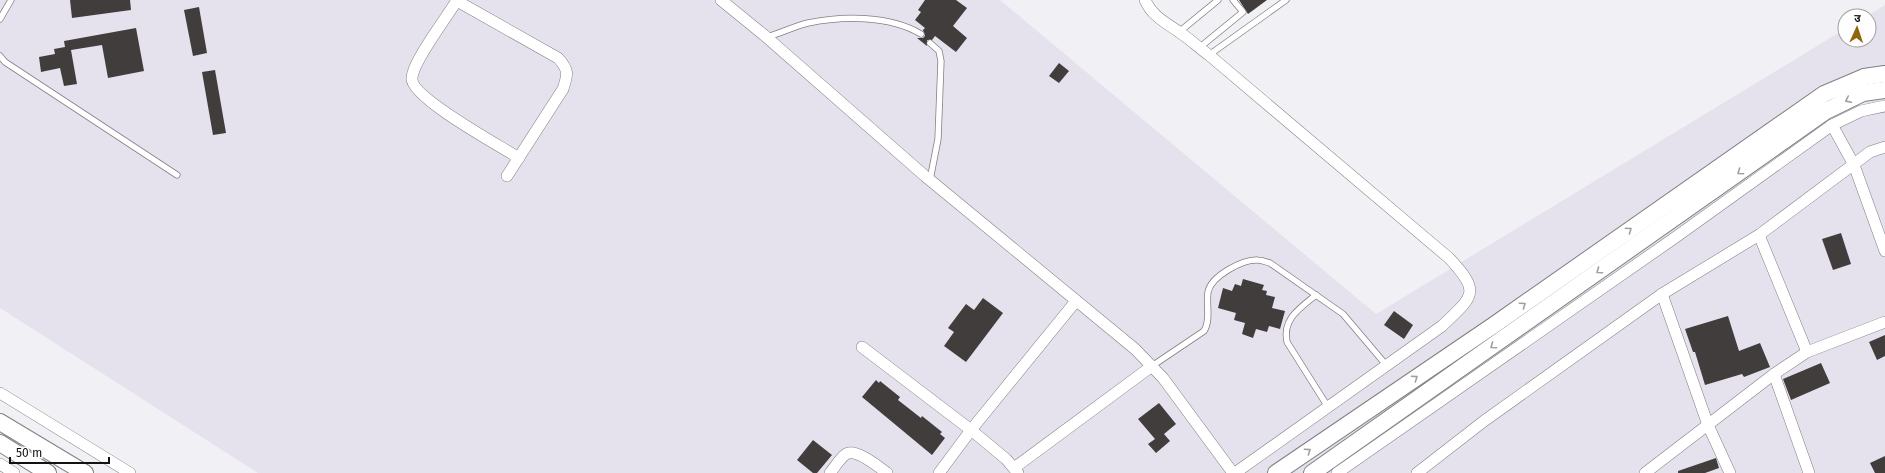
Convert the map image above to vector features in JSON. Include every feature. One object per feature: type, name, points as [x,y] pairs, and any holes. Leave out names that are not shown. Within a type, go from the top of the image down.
[{"type":"street","points":[[721,0],[767,37],[930,180],[1135,349],[1163,378],[1234,473],[1442,326],[1464,304],[1470,292],[1470,283],[1449,258],[1209,55],[1199,49],[1179,32],[1166,25],[1148,8],[1144,0]]},
{"type":"street","points":[[507,176],[519,158],[563,89],[568,75],[565,66],[558,58],[457,1],[415,64],[411,79],[415,89],[435,106],[519,158]]},
{"type":"street","points":[[1276,473],[1494,325],[1824,94],[1864,77],[1885,74]]},
{"type":"street","points":[[1312,473],[1826,110],[1863,93],[1885,90]]},
{"type":"street","points":[[1337,473],[1667,243],[1832,125],[1861,111],[1885,106]]},
{"type":"street","points":[[1832,125],[1854,165],[1885,251]]},
{"type":"street","points":[[1417,473],[1484,421],[1662,294],[1759,235],[1870,152],[1885,147]]},
{"type":"street","points":[[1759,235],[1807,352]]},
{"type":"street","points":[[1662,294],[1708,425],[1730,473]]},
{"type":"street","points":[[939,473],[971,430],[1076,300]]},
{"type":"street","points":[[1646,473],[1774,374],[1807,352],[1885,322]]},
{"type":"street","points":[[862,347],[971,430],[1006,459],[1016,471],[1152,366]]},
{"type":"street","points":[[1774,374],[1809,473]]},
{"type":"street","points":[[0,393],[130,473]]},
{"type":"street","points":[[0,422],[85,473]]},
{"type":"street","points":[[0,443],[48,473]]},
{"type":"street","points":[[830,473],[843,457],[852,452],[859,454],[888,473]]},
{"type":"street","points":[[0,464],[14,473]]},
{"type":"lane","points":[[0,18],[11,0]]},
{"type":"lane","points":[[1179,32],[1218,0]]},
{"type":"lane","points":[[1199,49],[1243,12],[1233,0]]},
{"type":"lane","points":[[1209,55],[1286,0]]},
{"type":"lane","points":[[767,37],[808,23],[855,19],[892,23],[911,28],[921,34]]},
{"type":"lane","points":[[930,43],[939,51],[941,62],[938,139],[930,180]]},
{"type":"lane","points":[[0,56],[5,62],[177,175]]},
{"type":"lane","points":[[1152,366],[1204,331],[1207,323],[1208,291],[1210,284],[1224,272],[1245,262],[1257,260],[1270,263],[1343,314],[1386,366]]},
{"type":"lane","points":[[1316,296],[1297,310],[1288,323],[1286,334],[1288,342],[1328,407]]},
{"type":"shaded area","points":[[0,0],[1000,0],[1376,314],[1837,34],[1837,48],[1877,48],[1877,10],[1885,5],[1885,473],[258,473],[0,308]]},
{"type":"building","points":[[70,0],[130,0],[131,10],[72,18]]},
{"type":"building","points":[[925,0],[956,0],[967,8],[953,26],[967,38],[956,52],[935,36],[932,40],[927,40],[927,46],[917,38],[923,38],[925,36],[923,30],[925,28],[915,20],[921,12],[918,10]]},
{"type":"building","points":[[1239,0],[1267,0],[1248,14]]},
{"type":"building","points":[[199,7],[207,53],[193,56],[184,10]]},
{"type":"building","points":[[136,28],[144,71],[108,78],[102,45],[71,50],[77,84],[64,86],[60,68],[41,72],[39,57],[55,54],[54,49],[65,47],[64,41]]},
{"type":"building","points":[[1059,63],[1069,71],[1059,83],[1049,76]]},
{"type":"building","points":[[215,70],[226,133],[213,135],[202,72]]},
{"type":"building","points":[[1841,233],[1851,264],[1833,270],[1822,239]]},
{"type":"building","points":[[1243,279],[1264,285],[1262,290],[1267,291],[1266,295],[1275,297],[1272,308],[1285,311],[1280,329],[1269,326],[1267,332],[1256,329],[1253,338],[1242,334],[1245,323],[1234,320],[1236,313],[1218,308],[1223,288],[1232,291],[1235,284],[1241,286]]},
{"type":"building","points":[[983,298],[1003,313],[966,362],[944,346],[954,332],[948,328],[966,304],[974,310]]},
{"type":"building","points":[[1394,311],[1413,325],[1404,339],[1384,325]]},
{"type":"building","points":[[1728,316],[1739,351],[1760,343],[1770,367],[1744,377],[1742,374],[1705,385],[1695,352],[1693,352],[1685,329]]},
{"type":"building","points":[[1885,335],[1885,356],[1877,360],[1869,342]]},
{"type":"building","points":[[1821,363],[1830,383],[1791,400],[1783,379]]},
{"type":"building","points":[[876,380],[879,383],[880,381],[900,397],[898,400],[942,432],[940,434],[945,438],[932,455],[862,397]]},
{"type":"building","points":[[1159,403],[1176,424],[1164,434],[1170,441],[1156,453],[1148,444],[1155,439],[1138,419]]},
{"type":"building","points":[[813,440],[832,455],[817,473],[813,473],[797,460]]},
{"type":"building","points":[[1885,456],[1885,473],[1875,473],[1870,463]]},
{"type":"building","points":[[1716,458],[1719,468],[1705,473],[1678,473],[1678,471]]}]
